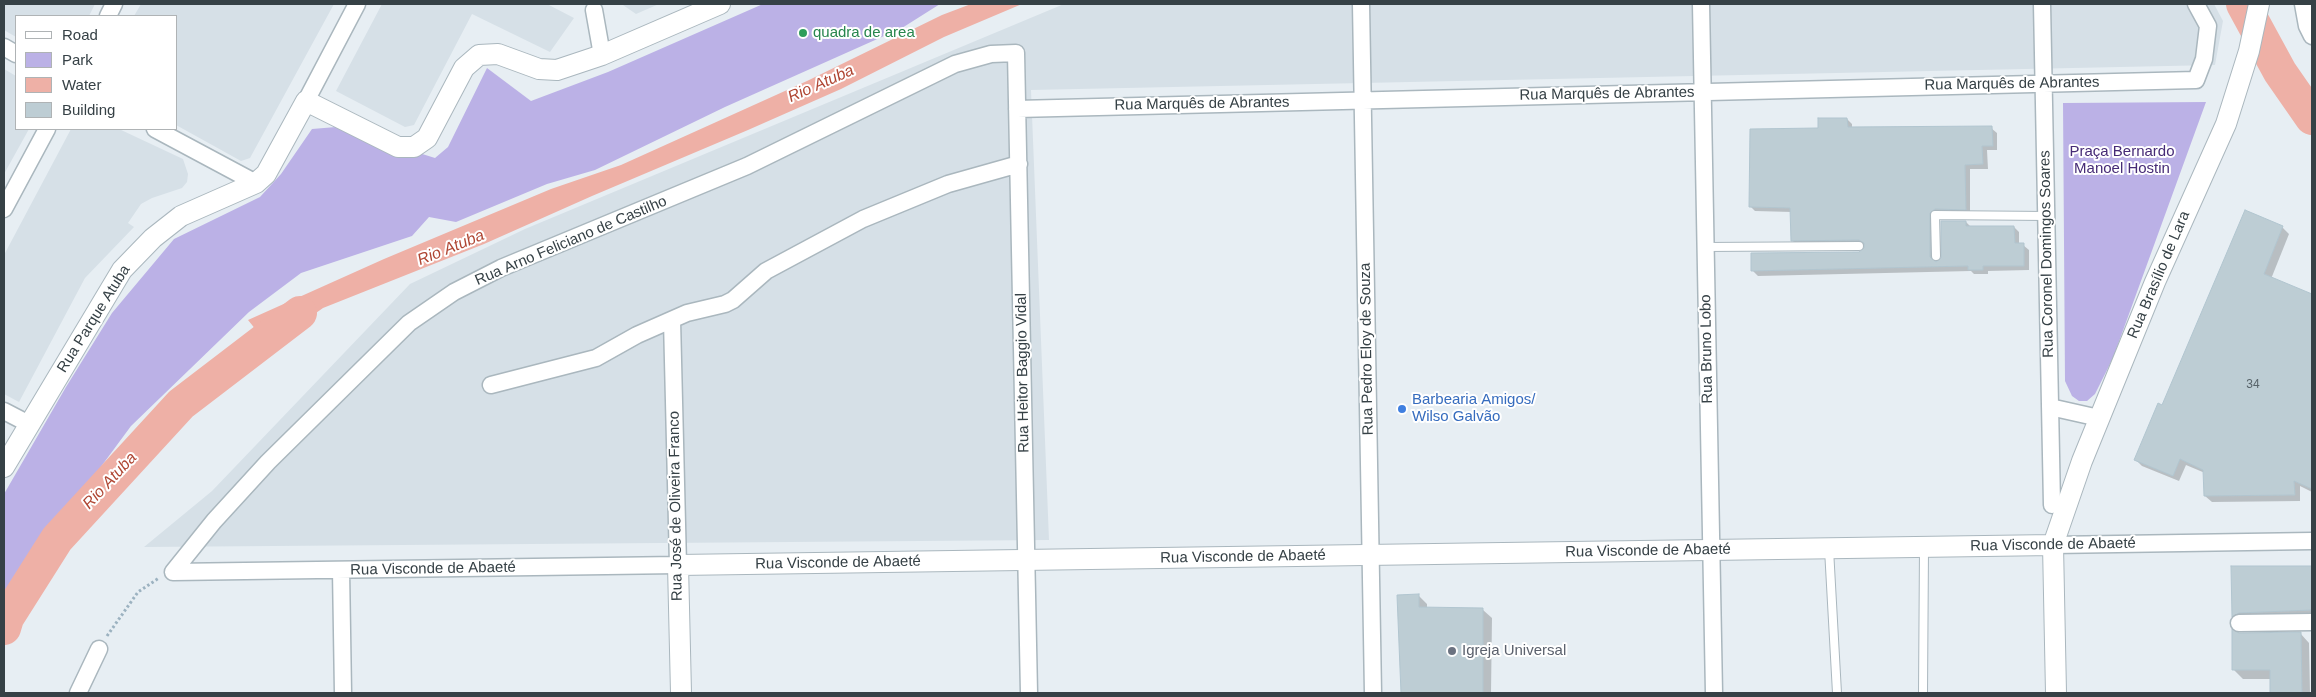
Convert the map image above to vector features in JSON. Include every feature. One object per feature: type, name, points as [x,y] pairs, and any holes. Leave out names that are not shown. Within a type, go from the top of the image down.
[{"type":"street","points":[[357,4],[306,102],[398,147],[414,147],[427,138],[464,68],[479,55],[498,54],[539,69],[558,70],[602,55],[720,4]]},
{"type":"street","name":"Rua Pedro Eloy de Souza","points":[[1361,4],[1373,693]]},
{"type":"street","name":"Rua Bruno Lobo","points":[[1701,4],[1714,693]]},
{"type":"street","name":"Rua Coronel Domingos Soares","points":[[2042,4],[2052,505]]},
{"type":"street","name":"Rua Marquês de Abrantes","points":[[1017,109],[2196,80],[2204,59],[2208,26],[2196,4]]},
{"type":"street","name":"Rua Brasílio de Lara","points":[[2053,545],[2082,460],[2155,282],[2226,124],[2239,84],[2259,4]]},
{"type":"street","points":[[2303,4],[2307,26],[2312,36]]},
{"type":"street","points":[[591,6],[602,55]]},
{"type":"street","points":[[4,47],[15,53]]},
{"type":"street","name":"Rua Heitor Baggio Vidal","points":[[1016,53],[1029,693]]},
{"type":"street","name":"Rua Arno Feliciano de Castilho","points":[[173,572],[214,521],[268,462],[409,323],[454,292],[501,268],[747,166],[955,64],[991,54],[1016,53]]},
{"type":"street","name":"Rua Parque Atuba","points":[[4,467],[122,270],[153,238],[181,216],[256,183],[266,174],[306,102]]},
{"type":"street","points":[[4,209],[46,130]]},
{"type":"street","points":[[157,130],[256,183]]},
{"type":"street","points":[[491,385],[596,358],[637,335],[672,320],[700,309],[725,304],[733,300],[766,270],[899,202],[948,184],[1018,164]]},
{"type":"street","name":"Rua José de Oliveira Franco","points":[[672,320],[681,693]]},
{"type":"street","points":[[2050,407],[2100,418]]},
{"type":"street","points":[[4,411],[29,424]]},
{"type":"street","name":"Rua Visconde de Abaeté","points":[[173,572],[2312,542]]},
{"type":"street","points":[[2053,545],[2056,693]]},
{"type":"street","points":[[341,570],[343,693]]},
{"type":"street","points":[[2239,623],[2312,622]]},
{"type":"street","points":[[78,693],[99,649]]},
{"type":"lane","points":[[1936,256],[1935,215],[2047,216]]},
{"type":"lane","points":[[1705,247],[1859,246]]},
{"type":"lane","points":[[1923,693],[1924,547]]},
{"type":"lane","points":[[1829,549],[1837,693]]},
{"type":"path","points":[[99,649],[138,592],[154,580],[173,572]]},
{"type":"shaded area","points":[[4,4],[95,4],[90,15],[15,15],[15,36],[4,30]]},
{"type":"shaded area","points":[[141,4],[334,4],[250,158],[241,161],[178,126],[178,15],[135,15]]},
{"type":"shaded area","points":[[382,4],[547,4],[574,18],[550,52],[472,14],[414,125],[405,127],[336,91]]},
{"type":"shaded area","points":[[624,4],[659,4],[636,14]]},
{"type":"shaded area","points":[[1064,4],[2214,4],[2223,21],[2215,65],[1031,90],[1049,540],[144,547],[212,491],[410,284],[525,229]]},
{"type":"shaded area","points":[[4,69],[15,75],[15,130],[28,130],[4,174]]},
{"type":"shaded area","points":[[70,130],[121,130],[183,159],[188,174],[187,182],[182,188],[152,198],[141,204],[128,223],[134,227],[85,278],[19,402],[4,394],[4,255]]},
{"type":"green space","points":[[763,4],[940,4],[902,28],[725,107],[595,170],[547,184],[456,222],[429,217],[412,236],[301,273],[249,312],[131,426],[30,563],[4,603],[4,494],[66,387],[112,313],[174,239],[260,197],[281,174],[312,129],[336,127],[435,158],[448,147],[487,68],[531,101],[608,72]]},
{"type":"green space","name":"Praça Bernardo Manoel Hostin","points":[[2206,102],[2113,358],[2095,394],[2087,401],[2079,401],[2072,396],[2065,381],[2063,103]]},
{"type":"water","points":[[971,4],[1022,4],[944,37],[841,89],[748,130],[484,244],[323,308],[269,346],[248,320],[384,259],[551,189],[621,165],[807,81],[942,15]]},
{"type":"building","points":[[1818,118],[1847,118],[1848,127],[1992,126],[1993,146],[1982,146],[1983,164],[1965,165],[1966,210],[1935,209],[1930,213],[1930,257],[1936,262],[1941,258],[1941,221],[1966,221],[1966,226],[2014,226],[2015,243],[2024,243],[2024,266],[1983,266],[1983,270],[1968,270],[1968,266],[1751,271],[1751,253],[1859,252],[1864,248],[1864,243],[1859,240],[1791,241],[1790,208],[1749,207],[1750,129],[1818,128]]},
{"type":"building","points":[[2245,210],[2283,226],[2264,274],[2312,294],[2312,489],[2294,481],[2295,495],[2204,496],[2203,470],[2180,459],[2173,476],[2134,460],[2158,403],[2162,405]]},
{"type":"building","points":[[2231,566],[2312,566],[2312,610],[2239,613],[2232,617]]},
{"type":"building","name":"Igreja Universal","points":[[1419,594],[1419,607],[1483,608],[1483,693],[1401,693],[1397,595]]},
{"type":"building","points":[[2232,629],[2239,633],[2301,632],[2302,693],[2270,693],[2270,670],[2232,670]]},
{"type":"waterway","points":[[2243,4],[2280,72],[2312,118]]},
{"type":"waterway","name":"Rio Atuba","points":[[4,628],[7,618],[57,539],[181,404],[300,313]]},
{"type":"place","name":"quadra de area","points":[[803,33]]},
{"type":"place","name":"Barbearia Amigos/ Wilso Galvão","points":[[1402,409]]},
{"type":"place","name":"Igreja Universal","points":[[1452,651]]}]
